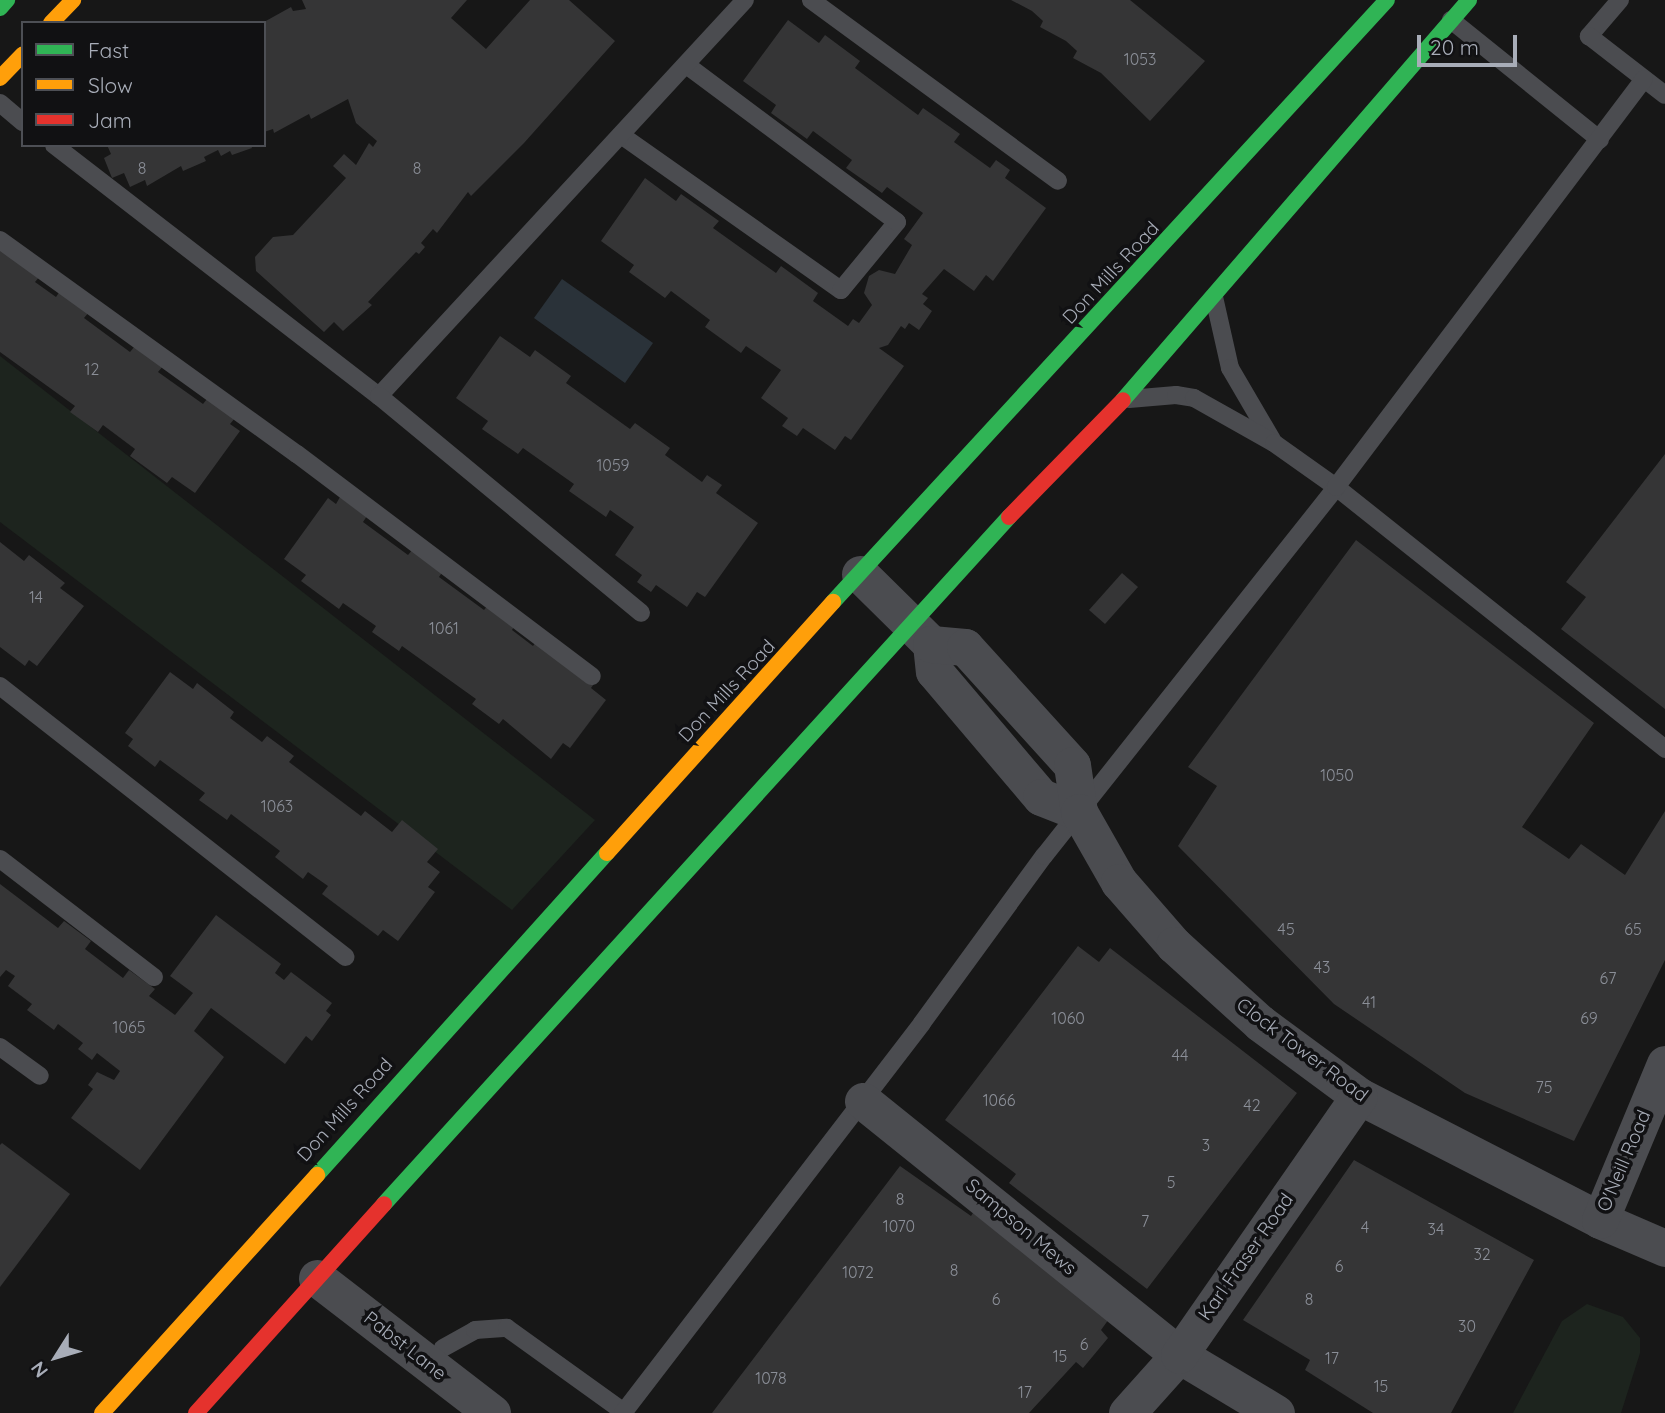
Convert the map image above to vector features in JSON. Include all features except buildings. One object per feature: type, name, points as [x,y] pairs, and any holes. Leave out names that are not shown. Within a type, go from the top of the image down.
[{"type":"main road","points":[[0,8],[7,0]]},
{"type":"main road","points":[[53,21],[73,0]]},
{"type":"main road","name":"Don Mills Road","points":[[102,1413],[860,574],[1387,0]]},
{"type":"main road","points":[[196,1413],[317,1278],[920,633],[1469,0]]},
{"type":"main road","points":[[0,78],[21,56]]},
{"type":"street","points":[[860,574],[920,633]]},
{"type":"street","name":"Clock Tower Road","points":[[920,633],[965,647],[1072,765],[1079,813],[1119,882],[1174,945],[1260,1023],[1359,1096],[1600,1220],[1665,1248]]},
{"type":"street","name":"O'Neill Road","points":[[1600,1220],[1665,1064]]},
{"type":"street","name":"Karl Fraser Road","points":[[1127,1413],[1179,1355],[1359,1096]]},
{"type":"street","name":"Sampson Mews","points":[[863,1101],[1179,1355],[1276,1413]]},
{"type":"street","name":"Pabst Lane","points":[[317,1278],[492,1413]]},
{"type":"lane","points":[[379,396],[745,0]]},
{"type":"lane","points":[[811,0],[1058,181]]},
{"type":"lane","points":[[1620,0],[1589,36],[1665,95]]},
{"type":"lane","points":[[1451,20],[1600,140]]},
{"type":"lane","points":[[621,135],[841,290],[897,222],[686,65]]},
{"type":"lane","points":[[443,1348],[475,1330],[503,1326],[535,1344],[623,1413],[863,1101],[1079,813],[1336,487],[1644,79]]},
{"type":"lane","points":[[0,103],[21,119]]},
{"type":"lane","points":[[57,147],[379,396],[642,613]]},
{"type":"lane","points":[[0,240],[298,454],[592,676]]},
{"type":"lane","points":[[1214,297],[1230,368],[1274,443]]},
{"type":"lane","points":[[1123,400],[1175,395],[1194,398],[1274,443],[1336,487],[1665,749]]},
{"type":"lane","points":[[0,686],[346,957]]},
{"type":"lane","points":[[0,859],[154,977]]},
{"type":"lane","points":[[0,1047],[40,1076]]},
{"type":"shaded area","points":[[562,279],[653,343],[625,383],[534,318]]},
{"type":"shaded area","points":[[0,356],[595,820],[512,910],[0,522]]},
{"type":"shaded area","points":[[1587,1304],[1623,1317],[1640,1338],[1640,1353],[1621,1413],[1513,1413],[1562,1321]]},
{"type":"traffic: fast","points":[[0,8],[7,0]]},
{"type":"traffic: fast","points":[[833,602],[1387,0]]},
{"type":"traffic: fast","points":[[1123,400],[1469,0]]},
{"type":"traffic: fast","points":[[384,1204],[1009,517]]},
{"type":"traffic: fast","points":[[317,1175],[607,853]]},
{"type":"traffic: slow","points":[[53,21],[73,0]]},
{"type":"traffic: slow","points":[[0,78],[21,56]]},
{"type":"traffic: slow","points":[[607,853],[833,602]]},
{"type":"traffic: slow","points":[[102,1413],[317,1175]]},
{"type":"traffic: jam","points":[[1009,517],[1123,400]]},
{"type":"traffic: jam","points":[[196,1413],[384,1204]]}]
